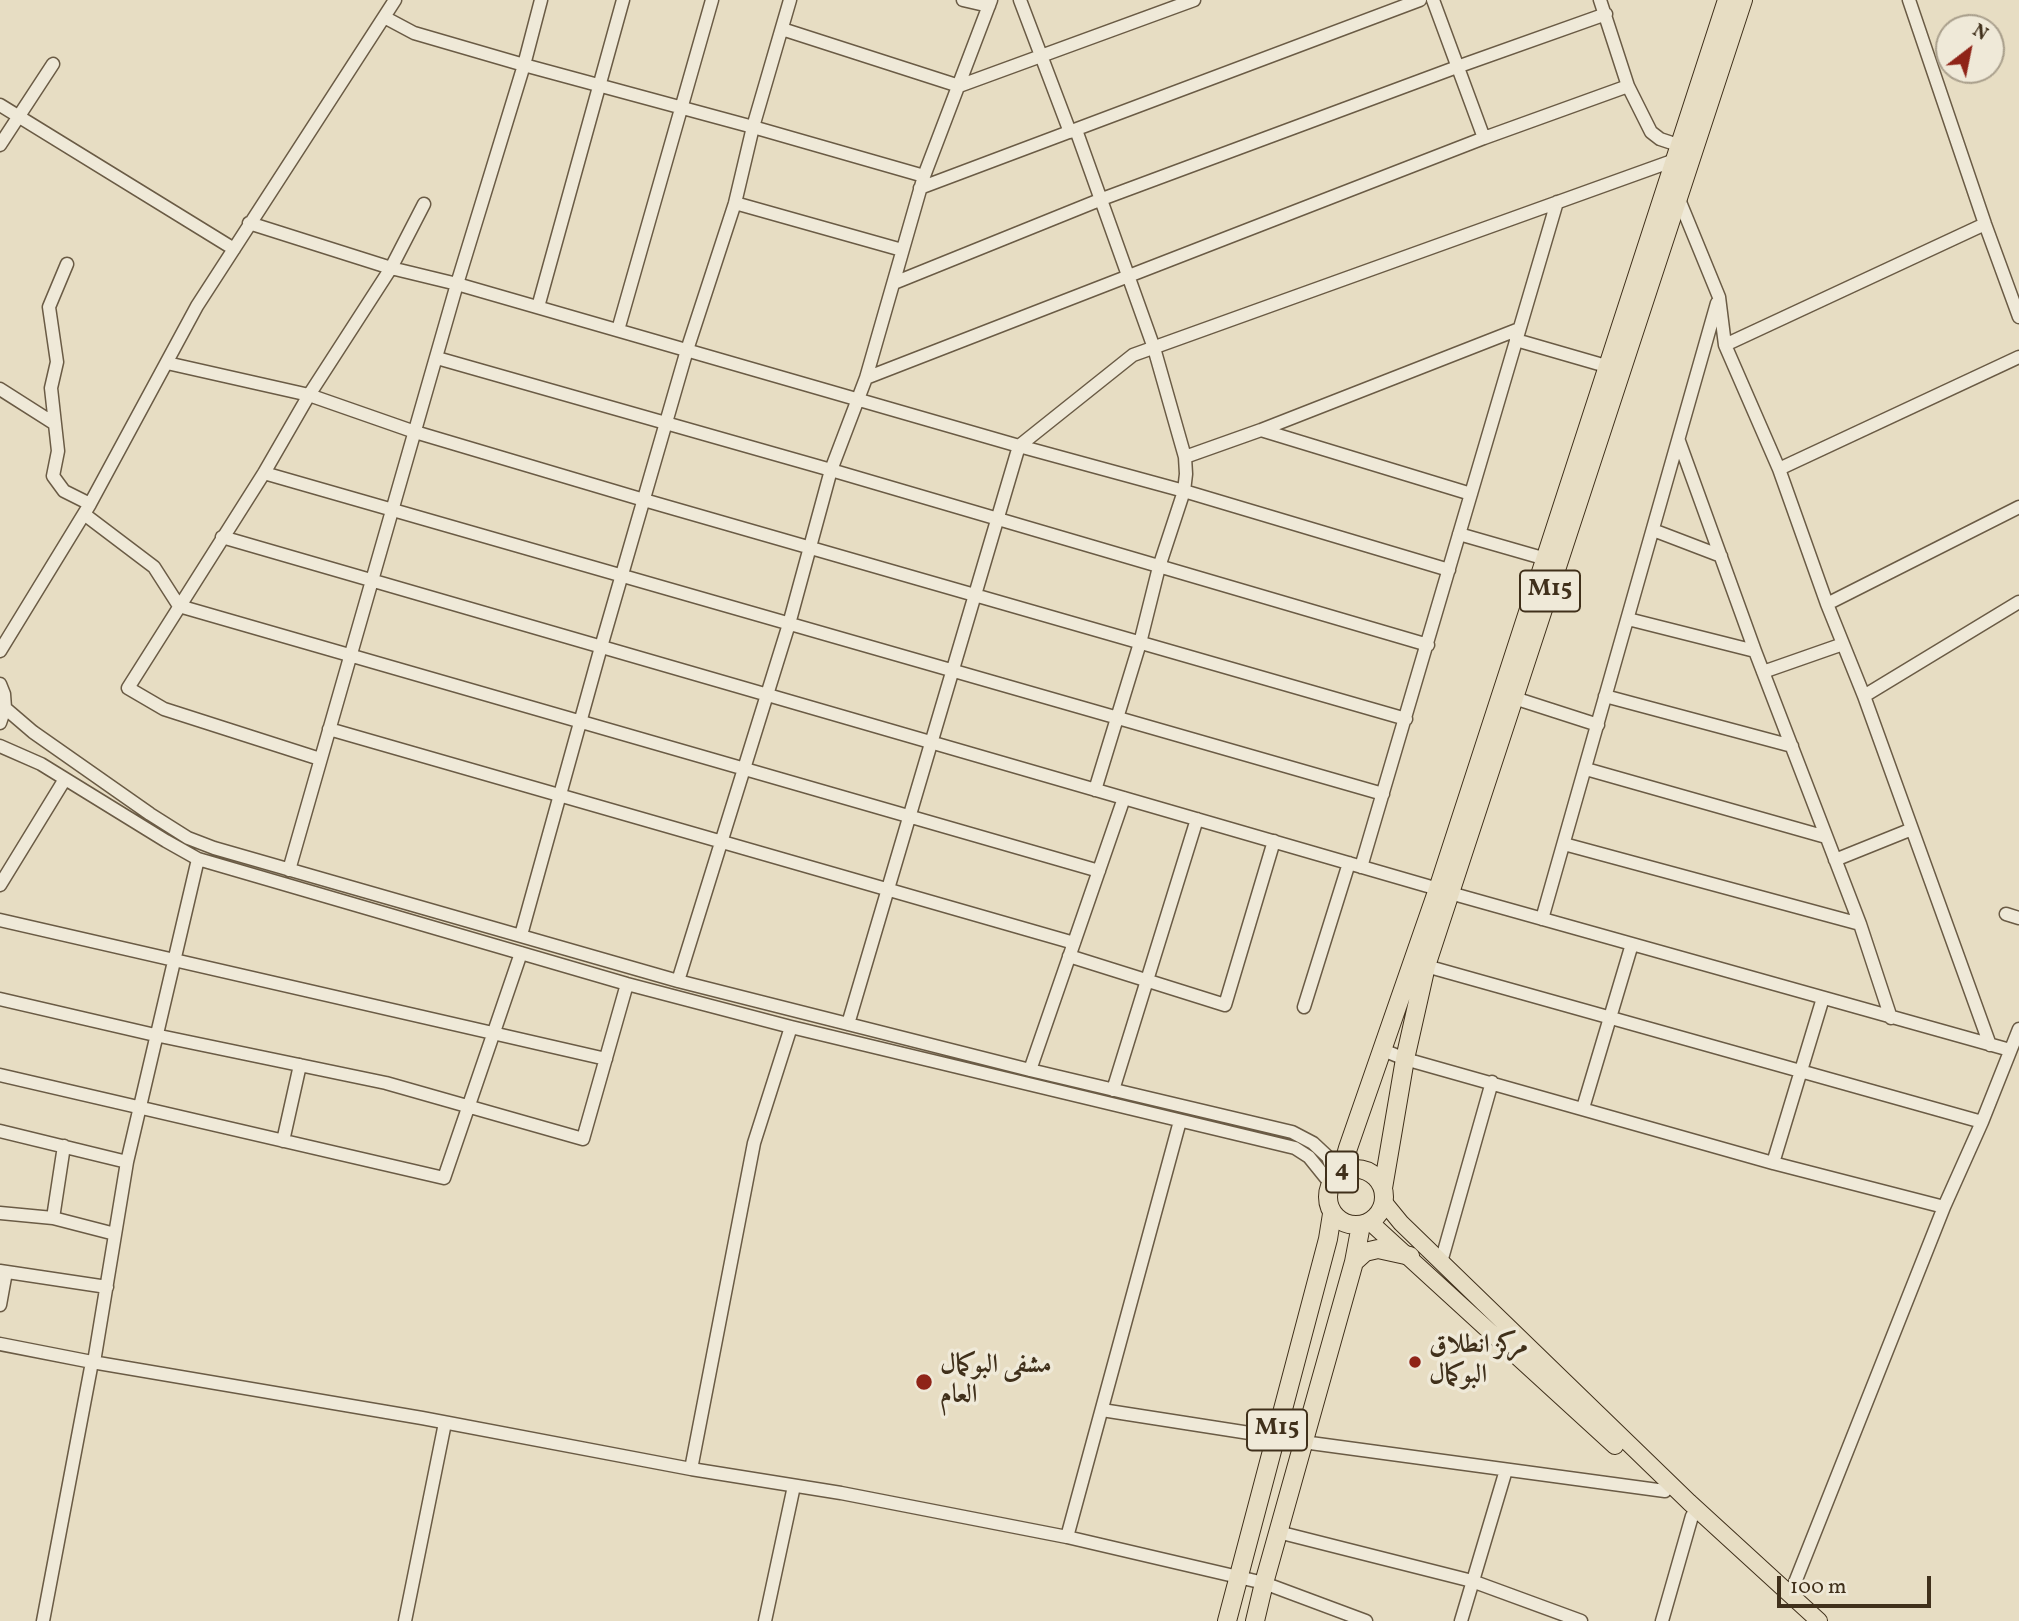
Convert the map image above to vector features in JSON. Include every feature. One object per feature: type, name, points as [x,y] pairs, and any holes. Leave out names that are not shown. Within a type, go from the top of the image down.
[{"type":"highway","name":"M15","points":[[1685,155],[1727,0]]},
{"type":"highway","name":"M15","points":[[1336,1177],[1444,891],[1685,155],[1743,0]]},
{"type":"highway","name":"M15","points":[[1383,1195],[1405,1059],[1444,891]]},
{"type":"highway","name":"4","points":[[1328,1239],[1332,1213],[1327,1199],[1336,1177],[1354,1168],[1366,1170],[1377,1177],[1383,1195],[1382,1208],[1377,1216],[1366,1223],[1345,1223],[1332,1213]]},
{"type":"highway","name":"4","points":[[1354,1262],[1366,1223]]},
{"type":"highway","name":"M15","points":[[1227,1621],[1328,1239]]},
{"type":"highway","points":[[1354,1262],[1365,1252],[1378,1249],[1410,1256]]},
{"type":"highway","name":"M15","points":[[1255,1621],[1354,1262]]},
{"type":"main road","points":[[1383,1195],[1401,1223],[1441,1262],[1447,1280],[1665,1491],[1784,1590],[1803,1615],[1819,1621]]},
{"type":"main road","points":[[1366,1223],[1447,1280],[1688,1509]]},
{"type":"street","points":[[0,652],[87,509],[197,306],[395,0]]},
{"type":"street","points":[[289,870],[541,0]]},
{"type":"street","points":[[538,307],[624,0]]},
{"type":"street","points":[[618,330],[712,0]]},
{"type":"street","points":[[521,935],[687,350],[735,203],[753,127],[790,0]]},
{"type":"street","points":[[678,981],[789,624],[831,470],[866,378],[922,182],[990,3],[963,0]]},
{"type":"street","points":[[1020,0],[1102,199],[1154,348],[1185,457],[1184,492],[1159,567],[1140,643],[1095,790]]},
{"type":"street","points":[[782,29],[959,86],[1194,0]]},
{"type":"street","points":[[384,17],[414,33],[753,127],[922,182],[1073,131],[1420,0]]},
{"type":"street","points":[[1433,0],[1484,138]]},
{"type":"street","points":[[1600,0],[1628,86],[1651,132],[1685,155]]},
{"type":"street","points":[[1909,0],[2019,317]]},
{"type":"street","points":[[894,283],[1102,199],[1606,14]]},
{"type":"street","points":[[0,145],[52,64]]},
{"type":"street","points":[[866,378],[1484,138],[1628,86]]},
{"type":"street","points":[[0,105],[234,249]]},
{"type":"street","points":[[848,1024],[1019,446],[1133,355],[1685,155]]},
{"type":"street","points":[[1672,195],[1719,297],[1726,345],[1779,469],[1990,1045]]},
{"type":"street","points":[[1304,1007],[1383,794],[1557,202]]},
{"type":"street","points":[[735,203],[902,250]]},
{"type":"street","points":[[320,760],[164,709],[128,688],[391,268],[424,204]]},
{"type":"street","points":[[249,223],[391,268],[538,307],[1449,570]]},
{"type":"street","points":[[1726,345],[1985,224]]},
{"type":"street","points":[[67,264],[49,307],[57,362],[51,388],[58,452],[53,475],[64,491],[154,567],[179,606],[1099,871]]},
{"type":"street","points":[[1542,919],[1719,297]]},
{"type":"street","points":[[1185,457],[1517,335],[1615,369]]},
{"type":"street","points":[[1779,469],[2019,357]]},
{"type":"street","points":[[437,358],[1428,645]]},
{"type":"street","points":[[167,363],[309,396],[415,432],[644,500],[1406,719]]},
{"type":"street","points":[[0,389],[55,424]]},
{"type":"street","points":[[1261,430],[1471,494]]},
{"type":"street","points":[[1679,441],[1755,651],[1860,924],[1891,1018]]},
{"type":"street","points":[[264,472],[1383,794]]},
{"type":"street","points":[[1828,604],[2019,507]]},
{"type":"street","points":[[1653,530],[1721,556]]},
{"type":"street","points":[[1459,534],[1552,561]]},
{"type":"street","points":[[222,537],[1444,891],[2010,1050]]},
{"type":"street","points":[[1864,696],[2019,602]]},
{"type":"street","points":[[1628,619],[1755,651]]},
{"type":"street","points":[[1763,672],[1843,643]]},
{"type":"street","points":[[0,684],[5,708],[0,723]]},
{"type":"street","points":[[1508,696],[1598,725]]},
{"type":"street","points":[[1605,696],[1792,746]]},
{"type":"street","points":[[5,708],[33,732],[150,814],[188,838],[214,848],[678,981],[1030,1070],[1292,1132],[1313,1143],[1328,1157],[1336,1177]]},
{"type":"street","points":[[329,729],[1074,943]]},
{"type":"street","points":[[0,746],[41,764],[198,859],[627,984],[791,1027],[1295,1148],[1336,1177]]},
{"type":"street","points":[[1586,769],[1826,837]]},
{"type":"street","points":[[2,880],[65,779]]},
{"type":"street","points":[[1030,1070],[1124,798]]},
{"type":"street","points":[[1113,1090],[1197,819]]},
{"type":"street","points":[[1835,860],[1912,829]]},
{"type":"street","points":[[1069,956],[1225,1004],[1274,841]]},
{"type":"street","points":[[1564,844],[1860,924]]},
{"type":"street","points":[[43,1621],[107,1287],[127,1161],[198,859]]},
{"type":"street","points":[[0,920],[606,1059]]},
{"type":"street","points":[[1583,1108],[1632,944]]},
{"type":"street","points":[[0,1075],[444,1178],[521,953]]},
{"type":"street","points":[[1426,966],[1982,1122]]},
{"type":"street","points":[[0,999],[155,1035],[386,1083],[583,1139],[627,984]]},
{"type":"street","points":[[1773,1163],[1823,998]]},
{"type":"street","points":[[691,1469],[754,1143],[791,1027]]},
{"type":"street","points":[[1784,1590],[2019,1029]]},
{"type":"street","points":[[1383,1050],[1405,1059],[1773,1163],[1944,1207]]},
{"type":"street","points":[[283,1141],[300,1065]]},
{"type":"street","points":[[1441,1262],[1492,1082]]},
{"type":"street","points":[[1067,1537],[1180,1121]]},
{"type":"street","points":[[0,1131],[127,1161]]},
{"type":"street","points":[[53,1219],[64,1146]]},
{"type":"street","points":[[0,1213],[53,1219],[116,1234]]},
{"type":"street","points":[[0,1305],[3,1271],[107,1287]]},
{"type":"street","points":[[0,1344],[691,1469],[841,1493],[1067,1537],[1264,1583],[1366,1621]]},
{"type":"street","points":[[1102,1410],[1275,1437]]},
{"type":"street","points":[[405,1621],[446,1423]]},
{"type":"street","points":[[1303,1442],[1665,1491]]},
{"type":"street","points":[[1461,1621],[1506,1470]]},
{"type":"street","points":[[765,1621],[794,1486]]},
{"type":"street","points":[[1662,1621],[1688,1509]]},
{"type":"street","points":[[1278,1532],[1472,1581],[1581,1621]]},
{"type":"place","name":"مركز انطلاق البوكمال","points":[[1415,1362]]},
{"type":"place","name":"مشفى البوكمال العام","points":[[924,1382]]}]
